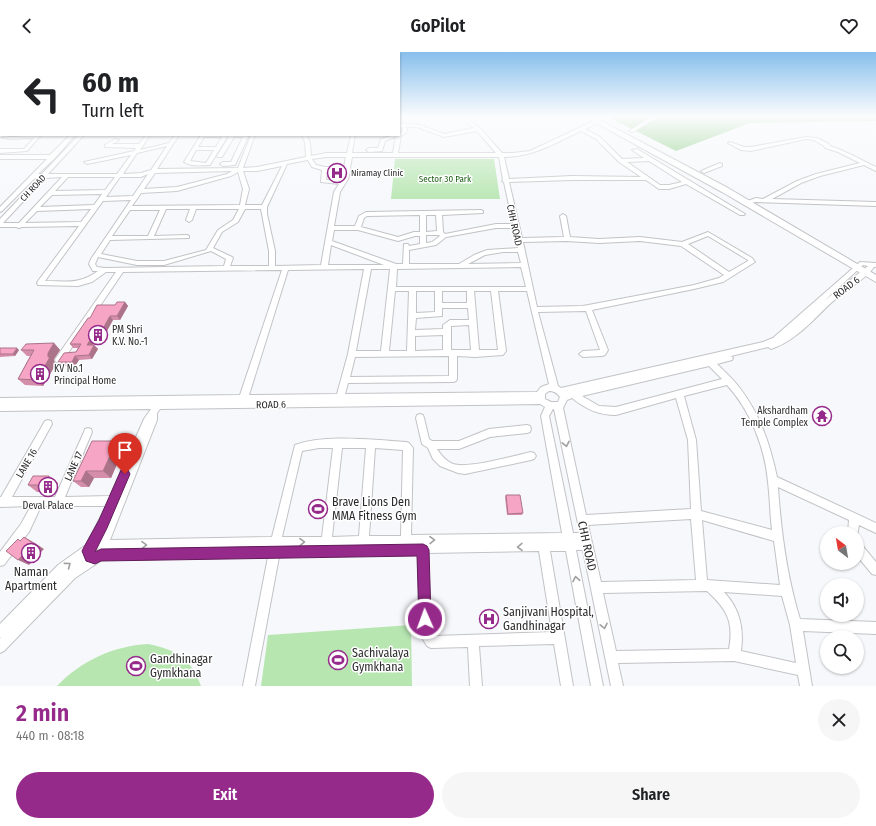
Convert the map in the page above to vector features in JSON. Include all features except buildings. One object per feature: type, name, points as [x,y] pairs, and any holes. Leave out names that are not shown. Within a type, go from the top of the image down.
[{"type":"highway","points":[[649,147],[747,203],[869,267]]},
{"type":"highway","points":[[659,147],[760,200],[869,267],[876,279]]},
{"type":"street","points":[[8,150],[14,147]]},
{"type":"street","points":[[1,148],[8,150],[25,150],[27,147]]},
{"type":"street","name":"CH ROAD","points":[[0,210],[61,147]]},
{"type":"street","name":"CH ROAD","points":[[0,224],[71,147]]},
{"type":"street","points":[[106,270],[90,280],[78,284],[40,283],[141,147]]},
{"type":"street","points":[[87,162],[160,147]]},
{"type":"street","points":[[169,147],[96,255],[92,264],[95,269],[121,270],[524,265]]},
{"type":"street","points":[[96,255],[137,263],[164,263],[176,261],[210,249],[220,231],[236,221],[242,208],[246,189],[240,169],[249,147]]},
{"type":"street","points":[[308,147],[308,158],[314,166],[325,169],[348,169]]},
{"type":"street","points":[[324,267],[337,192],[343,183],[348,169],[351,147]]},
{"type":"street","points":[[360,155],[366,150],[380,150],[381,147]]},
{"type":"street","points":[[394,155],[396,147]]},
{"type":"street","points":[[493,147],[501,156]]},
{"type":"street","points":[[210,165],[218,148],[194,149],[186,162],[240,169],[261,168],[321,156],[501,156],[531,152],[543,147]]},
{"type":"street","points":[[607,147],[621,161],[658,187],[664,188],[687,182]]},
{"type":"street","points":[[738,147],[743,149],[751,149],[761,147]]},
{"type":"street","points":[[826,147],[840,151],[876,168]]},
{"type":"street","points":[[33,176],[141,175],[153,171],[233,164],[240,149],[225,148],[210,165]]},
{"type":"street","points":[[635,150],[742,214]]},
{"type":"street","name":"CHH ROAD","points":[[501,156],[505,181],[534,310],[559,392]]},
{"type":"street","points":[[0,157],[62,157]]},
{"type":"street","points":[[621,161],[650,159]]},
{"type":"street","points":[[747,203],[760,200],[818,175],[866,163]]},
{"type":"street","points":[[272,268],[272,251],[264,214],[264,207],[285,164]]},
{"type":"street","points":[[704,171],[720,164]]},
{"type":"street","points":[[140,191],[184,188],[225,177],[240,169]]},
{"type":"street","points":[[325,169],[323,181],[343,183]]},
{"type":"street","points":[[19,226],[66,176]]},
{"type":"street","points":[[505,181],[572,178],[646,179]]},
{"type":"street","points":[[50,193],[107,192]]},
{"type":"street","points":[[102,198],[135,198]]},
{"type":"street","points":[[760,200],[876,204]]},
{"type":"street","points":[[129,208],[194,206],[242,208],[264,207]]},
{"type":"street","points":[[189,220],[194,206]]},
{"type":"street","points":[[35,208],[96,207]]},
{"type":"street","points":[[150,237],[164,207]]},
{"type":"street","points":[[358,228],[361,217],[366,214],[481,212]]},
{"type":"street","points":[[423,213],[423,246]]},
{"type":"street","points":[[406,248],[434,244],[442,235],[439,213]]},
{"type":"street","points":[[563,216],[567,238]]},
{"type":"street","points":[[0,224],[19,226],[83,224]]},
{"type":"street","points":[[331,228],[358,228],[398,240],[414,234],[442,235],[496,226],[516,226]]},
{"type":"street","points":[[519,240],[567,238],[599,241],[640,240],[683,244],[708,234],[750,259],[752,262],[721,280],[694,287],[588,308],[534,310]]},
{"type":"street","points":[[108,238],[187,237]]},
{"type":"street","points":[[406,237],[406,266]]},
{"type":"street","points":[[328,242],[394,266]]},
{"type":"street","points":[[683,244],[730,275]]},
{"type":"street","points":[[210,249],[230,258],[226,269]]},
{"type":"street","points":[[459,265],[489,251],[521,250]]},
{"type":"street","points":[[340,397],[346,380],[352,354],[368,266]]},
{"type":"street","points":[[385,354],[394,266]]},
{"type":"street","points":[[242,401],[286,267]]},
{"type":"street","name":"ROAD 6","points":[[559,392],[574,395],[782,343],[869,267]]},
{"type":"street","points":[[59,360],[121,270]]},
{"type":"street","points":[[392,289],[530,289]]},
{"type":"street","points":[[411,354],[413,289]]},
{"type":"street","points":[[413,316],[439,314],[438,289]]},
{"type":"street","points":[[470,289],[475,354]]},
{"type":"street","points":[[352,354],[497,354],[502,351],[494,289]]},
{"type":"street","points":[[438,306],[471,305]]},
{"type":"street","points":[[583,354],[602,353],[604,350],[588,308]]},
{"type":"street","points":[[346,380],[453,379],[447,325],[450,323],[473,322]]},
{"type":"street","points":[[412,334],[447,332]]},
{"type":"street","points":[[710,360],[752,413],[761,433],[768,456],[773,480],[778,536],[786,591],[796,625],[806,686]]},
{"type":"street","name":"ROAD 6","points":[[559,392],[710,360]]},
{"type":"street","points":[[574,395],[594,409],[606,412],[616,411],[728,381]]},
{"type":"street","points":[[547,402],[563,402],[559,392],[543,389],[547,402],[545,416],[596,686]]},
{"type":"street","points":[[678,394],[692,440],[696,514],[706,586]]},
{"type":"street","name":"ROAD 6","points":[[0,407],[157,405],[340,397],[547,402]]},
{"type":"street","name":"ROAD 6","points":[[0,401],[157,405]]},
{"type":"street","name":"ROAD 6","points":[[242,401],[547,402]]},
{"type":"street","name":"CHH ROAD","points":[[547,402],[582,520],[617,686]]},
{"type":"street","points":[[0,632],[21,618],[98,549],[118,501],[148,419],[157,405]]},
{"type":"street","points":[[420,418],[425,441],[431,445],[439,461],[457,469],[465,470],[531,456]]},
{"type":"street","name":"LANE 16","points":[[2,502],[48,424]]},
{"type":"street","points":[[431,445],[459,445],[489,433],[527,429]]},
{"type":"street","name":"LANE 17","points":[[58,501],[88,432]]},
{"type":"street","points":[[326,546],[338,444]]},
{"type":"street","points":[[249,686],[275,547],[298,448],[310,445],[338,444],[406,446],[408,448],[406,545]]},
{"type":"street","points":[[363,546],[371,445]]},
{"type":"street","points":[[773,480],[876,528]]},
{"type":"street","points":[[2,555],[25,528],[39,501]]},
{"type":"street","points":[[2,502],[118,501]]},
{"type":"street","points":[[582,520],[696,514],[778,536]]},
{"type":"street","points":[[853,526],[854,518]]},
{"type":"street","points":[[406,545],[423,550],[543,542]]},
{"type":"street","points":[[543,542],[567,686]]},
{"type":"street","points":[[98,549],[587,542]]},
{"type":"street","points":[[423,550],[425,633],[431,642],[559,638]]},
{"type":"street","points":[[864,556],[876,570]]},
{"type":"street","points":[[706,586],[722,596],[734,615],[737,638],[734,655]]},
{"type":"street","points":[[596,588],[706,586],[786,591]]},
{"type":"street","points":[[0,648],[21,618]]},
{"type":"street","points":[[796,625],[876,628]]},
{"type":"street","points":[[473,641],[476,686]]},
{"type":"street","points":[[610,657],[734,655],[803,670]]},
{"type":"green space","points":[[667,147],[688,147],[676,151]]},
{"type":"green space","name":"Sector 30 Park","points":[[395,159],[494,159],[500,199],[391,199]]},
{"type":"green space","name":"Sachivalaya Gymkhana","points":[[411,625],[412,686],[261,686],[268,635]]},
{"type":"green space","name":"Gandhinagar Gymkhana","points":[[148,644],[174,652],[181,657],[193,669],[201,686],[57,686],[76,669],[98,656],[122,648]]},
{"type":"place","name":"Niramay Clinic","points":[[337,173]]},
{"type":"place","name":"PM Shri K.V. No.-1","points":[[98,335]]},
{"type":"place","name":"KV No.1 Principal Home","points":[[40,374]]},
{"type":"place","name":"Akshardham Temple Complex","points":[[822,416]]},
{"type":"place","name":"Deval Palace","points":[[48,487]]},
{"type":"place","name":"Brave Lions Den MMA Fitness Gym","points":[[318,509]]},
{"type":"place","name":"Naman Apartment","points":[[31,553]]},
{"type":"place","name":"Sanjivani Hospital, Gandhinagar","points":[[489,619]]},
{"type":"place","name":"Sachivalaya Gymkhana","points":[[338,660]]},
{"type":"place","name":"Gandhinagar Gymkhana","points":[[136,666]]},
{"type":"route","points":[[125,474],[103,524],[88,551],[89,556],[92,558],[101,555],[423,550],[425,619]]}]
